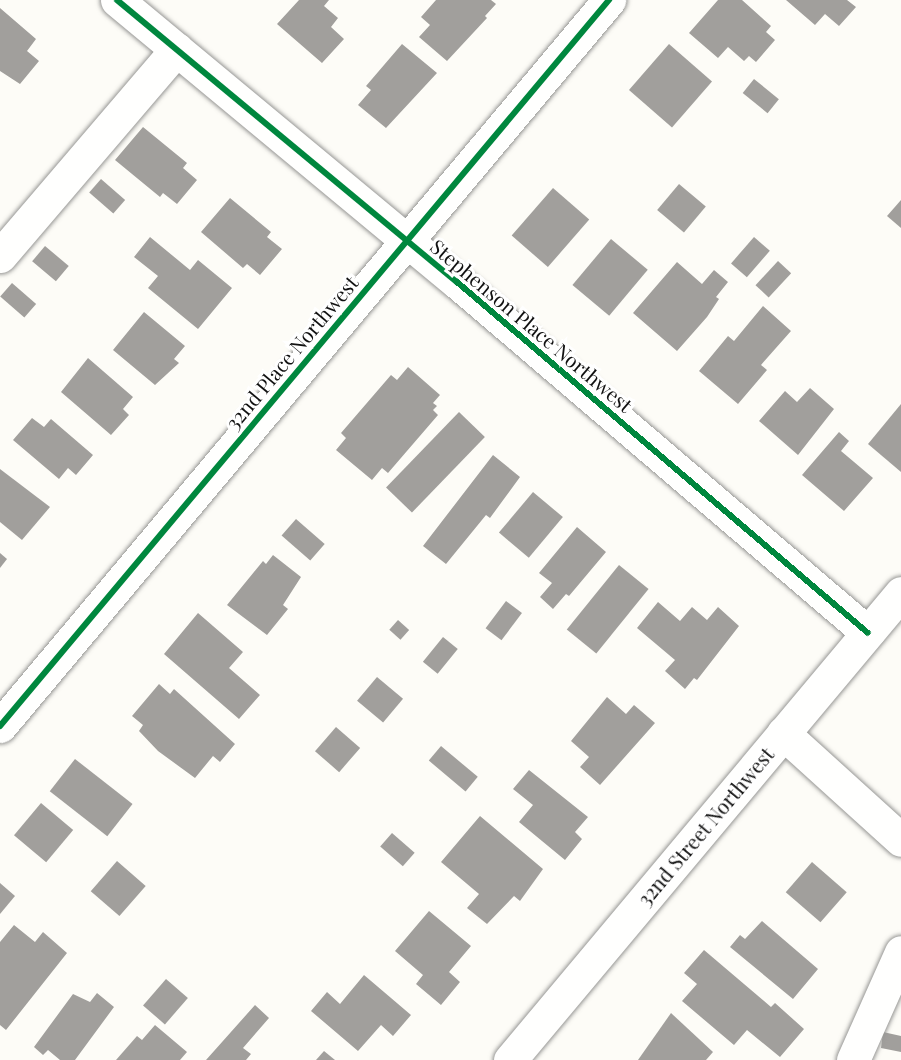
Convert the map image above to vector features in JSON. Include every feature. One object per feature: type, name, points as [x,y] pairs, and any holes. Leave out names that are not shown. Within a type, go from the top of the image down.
[{"type":"street","name":"Stephenson Place Northwest","points":[[117,0],[407,241],[868,633]]},
{"type":"street","name":"32nd Place Northwest","points":[[0,726],[609,0]]},
{"type":"street","points":[[0,256],[177,49]]},
{"type":"street","name":"32nd Street Northwest","points":[[510,1060],[901,593]]},
{"type":"street","points":[[783,734],[901,840]]},
{"type":"street","points":[[853,1060],[901,952]]},
{"type":"building","points":[[299,0],[329,0],[324,6],[338,18],[331,27],[344,39],[322,63],[277,24]]},
{"type":"building","points":[[436,0],[491,0],[496,4],[485,16],[487,18],[447,61],[419,37],[430,25],[421,17]]},
{"type":"building","points":[[718,0],[742,0],[771,26],[766,32],[775,40],[756,62],[749,56],[744,61],[728,47],[718,58],[689,33]]},
{"type":"building","points":[[786,0],[847,0],[856,7],[839,26],[825,14],[815,25]]},
{"type":"building","points":[[0,8],[36,39],[27,51],[39,61],[20,84],[0,71]]},
{"type":"building","points":[[402,44],[437,73],[386,128],[358,105],[371,90],[366,86]]},
{"type":"building","points":[[669,44],[712,81],[672,127],[629,90]]},
{"type":"building","points":[[754,79],[779,99],[768,113],[743,93]]},
{"type":"building","points":[[143,127],[187,163],[183,168],[197,180],[177,204],[163,193],[160,197],[115,160]]},
{"type":"building","points":[[101,179],[125,200],[113,214],[89,193]]},
{"type":"building","points":[[679,184],[706,206],[684,233],[657,210]]},
{"type":"building","points":[[553,188],[589,219],[548,267],[512,236]]},
{"type":"building","points":[[230,198],[271,232],[267,237],[282,249],[260,275],[247,264],[243,268],[201,232]]},
{"type":"building","points":[[901,200],[901,228],[887,216]]},
{"type":"building","points":[[150,237],[190,270],[198,260],[232,288],[198,329],[148,288],[158,276],[134,257]]},
{"type":"building","points":[[754,237],[770,251],[747,277],[731,263]]},
{"type":"building","points":[[611,239],[648,270],[609,316],[572,285]]},
{"type":"building","points":[[45,246],[69,266],[56,281],[32,261]]},
{"type":"building","points":[[778,261],[791,273],[769,297],[755,285]]},
{"type":"building","points":[[677,262],[702,284],[714,270],[728,282],[716,297],[719,299],[707,317],[677,351],[633,313]]},
{"type":"building","points":[[12,283],[36,304],[24,318],[0,297]]},
{"type":"building","points":[[763,306],[791,331],[761,365],[767,370],[738,404],[699,371],[728,336],[734,341]]},
{"type":"building","points":[[144,312],[185,346],[174,359],[179,363],[155,385],[113,350]]},
{"type":"building","points":[[88,358],[133,397],[123,409],[129,415],[111,435],[61,392]]},
{"type":"building","points":[[408,367],[440,395],[433,403],[437,406],[433,410],[438,415],[388,473],[382,468],[372,480],[336,450],[346,438],[341,433],[391,375],[397,380]]},
{"type":"building","points":[[810,388],[834,409],[798,455],[759,421],[785,391],[797,402]]},
{"type":"building","points":[[901,404],[901,472],[868,444]]},
{"type":"building","points":[[459,412],[485,437],[412,513],[386,488]]},
{"type":"building","points":[[32,418],[44,427],[51,419],[93,455],[76,475],[68,468],[59,479],[13,440]]},
{"type":"building","points":[[839,432],[849,441],[841,451],[873,478],[844,511],[802,475]]},
{"type":"building","points":[[493,455],[520,477],[490,518],[486,515],[446,564],[423,546]]},
{"type":"building","points":[[0,469],[50,507],[22,540],[0,522]]},
{"type":"building","points":[[533,492],[563,517],[529,558],[499,533]]},
{"type":"building","points":[[296,519],[325,544],[310,561],[282,536]]},
{"type":"building","points":[[577,527],[606,552],[569,596],[566,594],[553,609],[540,597],[552,583],[539,573]]},
{"type":"building","points":[[0,553],[7,559],[0,568]]},
{"type":"building","points":[[273,555],[301,577],[283,605],[288,609],[267,635],[227,605],[263,561],[266,564]]},
{"type":"building","points":[[619,565],[649,589],[596,653],[567,630]]},
{"type":"building","points":[[506,601],[522,613],[502,640],[486,628]]},
{"type":"building","points":[[658,602],[680,621],[692,607],[707,620],[718,607],[739,626],[697,680],[694,678],[685,689],[665,671],[675,660],[637,628]]},
{"type":"building","points":[[198,613],[243,652],[229,668],[260,695],[239,719],[164,654]]},
{"type":"building","points":[[398,620],[409,630],[400,640],[389,630]]},
{"type":"building","points":[[443,637],[458,649],[438,674],[423,662]]},
{"type":"building","points":[[377,677],[403,699],[383,723],[357,701]]},
{"type":"building","points":[[159,684],[170,694],[174,689],[235,744],[220,762],[213,756],[195,778],[158,751],[139,731],[143,725],[132,716]]},
{"type":"building","points":[[607,697],[626,714],[634,705],[655,723],[600,785],[580,767],[589,757],[571,741]]},
{"type":"building","points":[[336,727],[360,748],[339,772],[315,751]]},
{"type":"building","points":[[441,746],[478,777],[466,791],[429,761]]},
{"type":"building","points":[[75,759],[133,804],[107,836],[50,791]]},
{"type":"building","points":[[529,770],[588,817],[575,832],[582,839],[565,860],[519,822],[533,805],[513,789]]},
{"type":"building","points":[[41,803],[73,830],[46,862],[14,835]]},
{"type":"building","points":[[480,816],[543,869],[520,901],[514,896],[487,924],[467,908],[479,894],[441,862]]},
{"type":"building","points":[[392,833],[415,853],[403,866],[380,847]]},
{"type":"building","points":[[117,861],[146,886],[119,916],[91,891]]},
{"type":"building","points":[[812,862],[847,892],[820,922],[786,892]]},
{"type":"building","points":[[0,883],[15,896],[0,914]]},
{"type":"building","points":[[429,911],[471,946],[449,972],[460,982],[441,1005],[416,984],[423,975],[395,951]]},
{"type":"building","points":[[762,921],[818,969],[793,999],[730,947],[740,935],[745,939]]},
{"type":"building","points":[[14,925],[35,942],[43,932],[67,953],[6,1030],[0,1025],[0,942]]},
{"type":"building","points":[[704,950],[771,1007],[775,1003],[804,1029],[780,1057],[747,1030],[734,1045],[682,1001],[697,984],[684,973]]},
{"type":"building","points":[[364,975],[411,1015],[393,1036],[381,1025],[358,1051],[311,1011],[327,992],[340,1004]]},
{"type":"building","points":[[166,979],[188,998],[165,1024],[143,1005]]},
{"type":"building","points":[[97,993],[114,1007],[75,1060],[60,1060],[48,1050],[43,1055],[34,1047],[73,994],[90,1002]]},
{"type":"building","points":[[255,1005],[269,1018],[243,1048],[251,1054],[246,1060],[206,1060]]},
{"type":"building","points":[[671,1013],[713,1052],[706,1060],[638,1060]]},
{"type":"building","points":[[155,1025],[187,1052],[180,1060],[116,1060],[137,1036],[142,1040]]},
{"type":"building","points":[[883,1032],[901,1036],[901,1052],[881,1048]]},
{"type":"building","points":[[324,1051],[335,1060],[316,1060]]},
{"type":"cycle path","points":[[117,0],[457,282],[868,633]]},
{"type":"cycle path","points":[[0,726],[609,0]]}]
